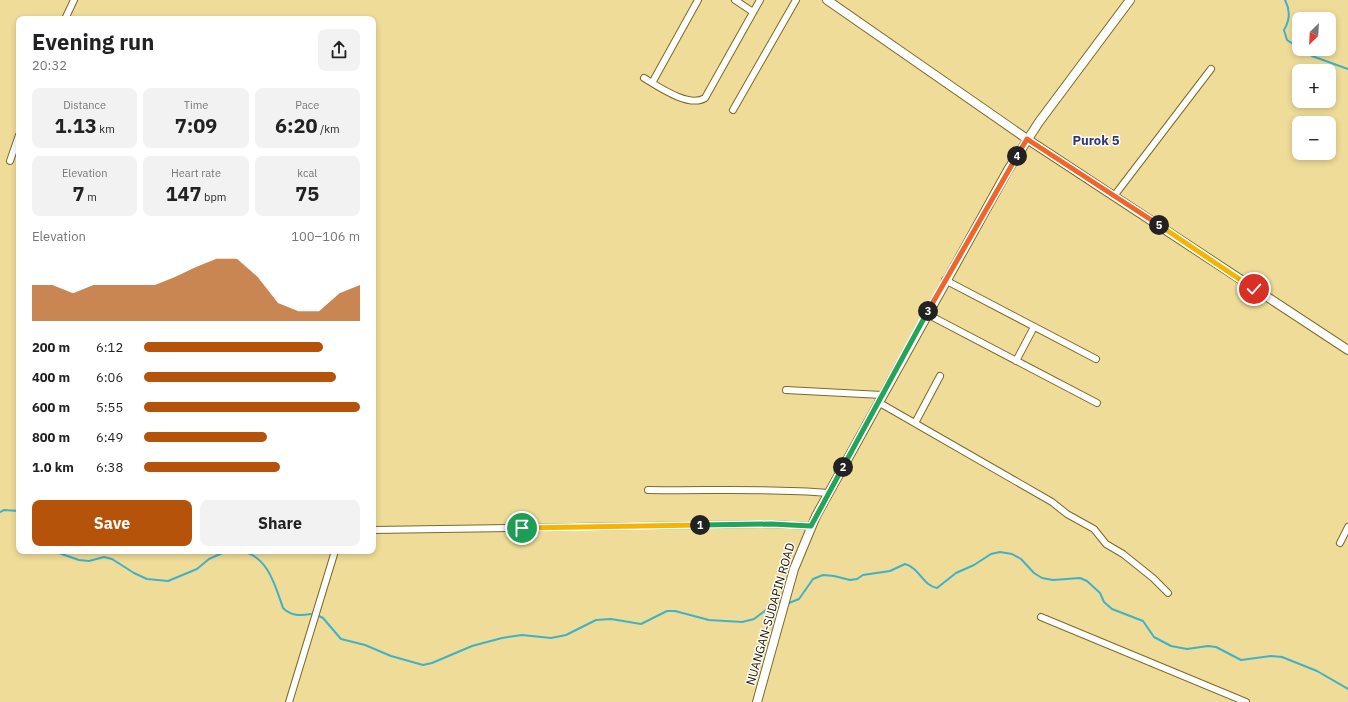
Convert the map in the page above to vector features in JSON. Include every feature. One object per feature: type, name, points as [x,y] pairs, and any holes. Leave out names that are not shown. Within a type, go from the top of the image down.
[{"type":"street","points":[[67,16],[74,0]]},
{"type":"street","points":[[652,83],[698,0]]},
{"type":"street","points":[[735,0],[753,12]]},
{"type":"street","points":[[644,78],[686,100],[695,102],[705,98],[760,0]]},
{"type":"street","points":[[732,110],[796,0]]},
{"type":"street","points":[[827,0],[1027,139],[1348,350]]},
{"type":"street","name":"NUANGAN-SUDAPIN ROAD","points":[[757,702],[794,569],[811,526],[828,493],[945,280],[1027,139],[1130,0]]},
{"type":"street","points":[[1114,196],[1212,69]]},
{"type":"street","points":[[10,161],[16,144]]},
{"type":"street","points":[[945,280],[1096,359]]},
{"type":"street","points":[[927,314],[1097,403]]},
{"type":"street","points":[[1016,361],[1034,327]]},
{"type":"street","points":[[915,422],[940,376]]},
{"type":"street","points":[[786,390],[880,398],[915,422],[1052,502],[1067,514],[1094,529],[1106,544],[1123,554],[1153,578],[1168,593]]},
{"type":"street","points":[[648,490],[701,491],[758,489],[828,493]]},
{"type":"street","points":[[376,530],[758,524],[811,526]]},
{"type":"street","points":[[1340,543],[1348,526]]},
{"type":"street","points":[[289,702],[334,554]]},
{"type":"street","points":[[1041,618],[1246,702]]},
{"type":"waterway","points":[[1285,0],[1289,15],[1288,23],[1284,30],[1287,40],[1292,43]]},
{"type":"waterway","points":[[1312,56],[1348,69]]},
{"type":"waterway","points":[[0,512],[4,510],[16,511]]},
{"type":"waterway","points":[[789,603],[799,599],[813,579],[823,575],[850,580],[857,579],[863,575],[890,571],[905,564],[914,569],[928,584],[937,588],[956,573],[974,565],[991,554],[1000,552],[1012,554],[1021,559],[1034,573],[1042,578],[1053,580],[1080,578],[1087,581],[1100,593],[1104,602],[1112,609],[1143,621],[1154,637],[1171,646],[1187,649],[1208,646],[1216,647],[1241,660],[1271,656],[1282,657],[1317,671],[1348,689]]},
{"type":"waterway","points":[[62,554],[79,560],[89,561],[104,557],[112,559],[134,573],[147,579],[168,581],[197,569],[209,559],[220,554]]},
{"type":"waterway","points":[[250,554],[264,565],[277,590],[283,608],[286,611],[296,615],[311,614]]},
{"type":"waterway","points":[[319,616],[323,618],[341,639],[365,645],[391,656],[423,665],[432,663],[472,646],[502,638],[522,635],[551,638],[566,635],[596,620],[611,619],[641,624],[667,611],[675,611],[709,620],[742,622],[754,619],[774,604],[781,603]]},
{"type":"district","name":"Purok 5","points":[[1096,140]]},
{"type":"route","points":[[522,528],[771,524],[811,526],[821,505],[945,280],[990,200],[1027,139],[1254,289]]}]
